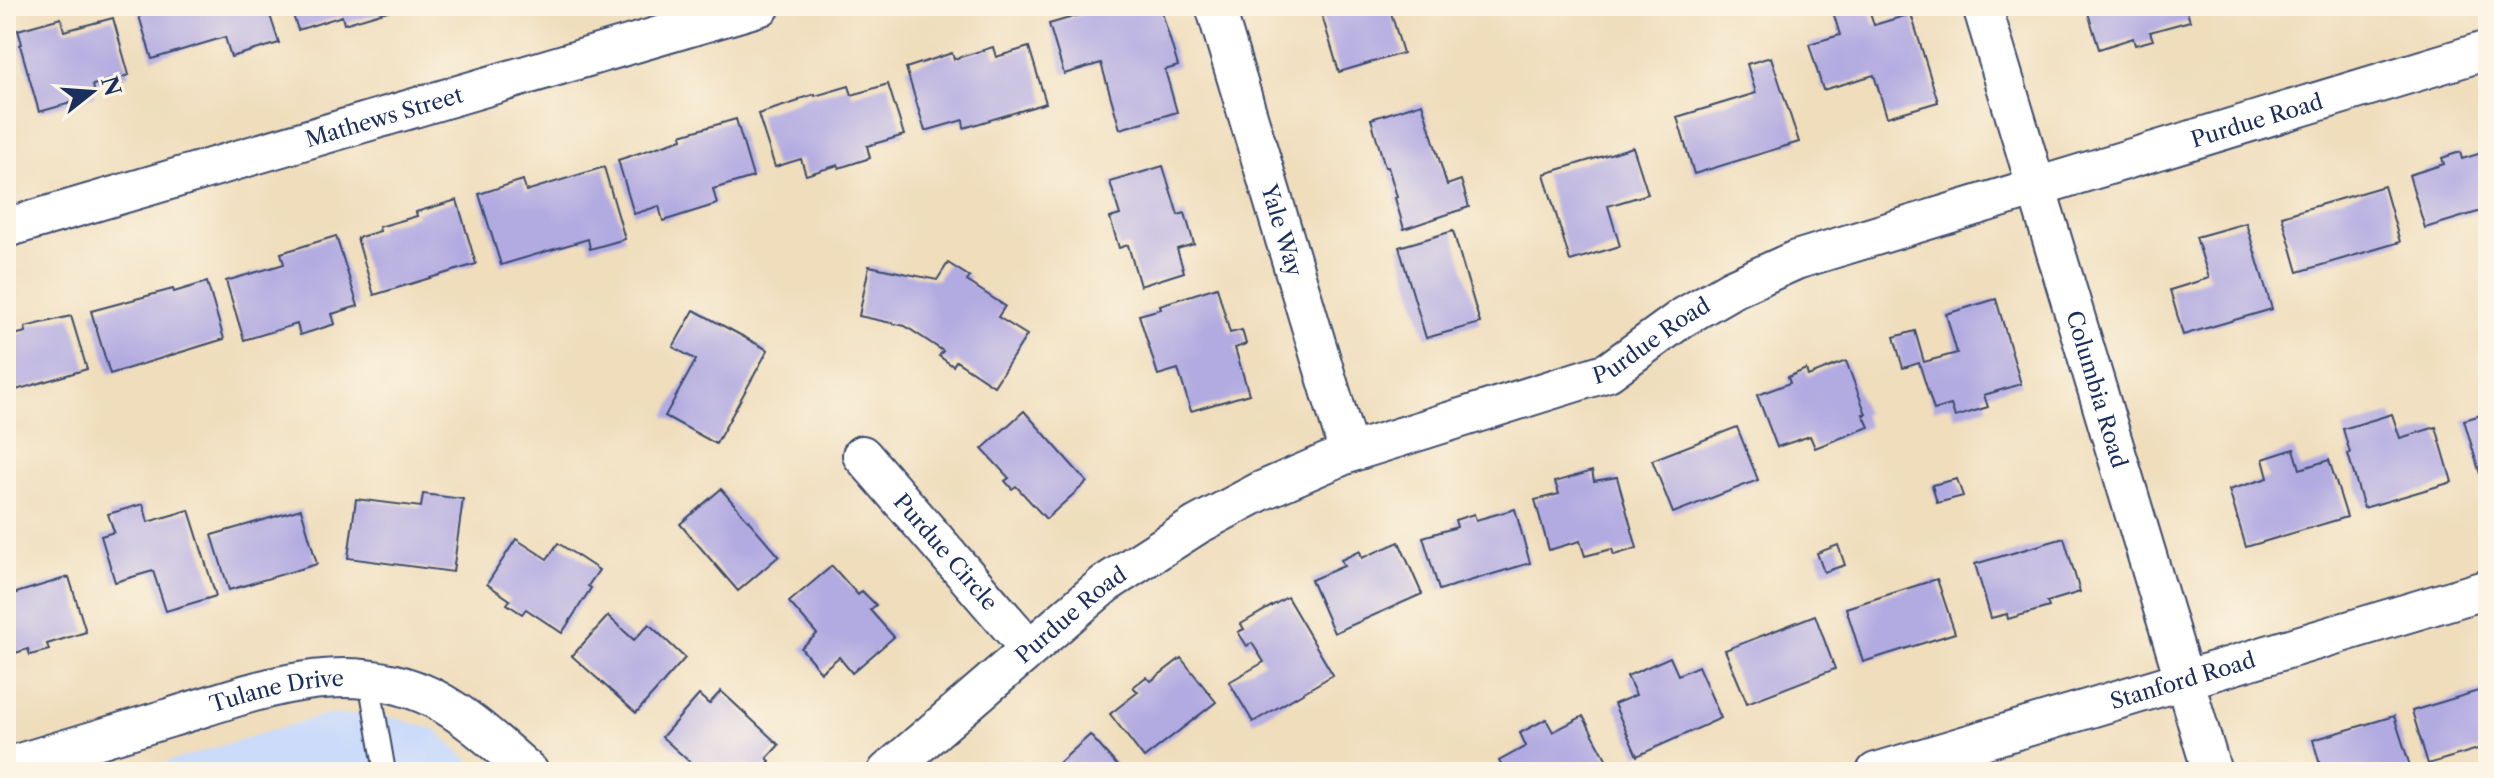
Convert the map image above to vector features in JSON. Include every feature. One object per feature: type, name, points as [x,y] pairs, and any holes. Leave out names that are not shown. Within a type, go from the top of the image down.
[{"type":"street","name":"Mathews Street","points":[[6,228],[761,6]]},
{"type":"street","name":"Yale Way","points":[[1215,6],[1349,453]]},
{"type":"street","name":"Columbia Road","points":[[1982,6],[2212,772]]},
{"type":"street","name":"Purdue Road","points":[[887,772],[1105,584],[1197,525],[1261,491],[1349,453],[1608,372],[1682,318],[1732,289],[1796,260],[2488,50]]},
{"type":"street","name":"Purdue Circle","points":[[862,455],[1029,648]]},
{"type":"street","name":"Stanford Road","points":[[1876,772],[2488,589]]},
{"type":"street","name":"Tulane Drive","points":[[6,767],[290,682],[343,677],[388,683],[431,697],[470,721],[529,772]]},
{"type":"lane","points":[[369,680],[385,772]]},
{"type":"shaded area","points":[[379,714],[434,729],[482,772],[135,772],[323,715]]},
{"type":"building","points":[[136,6],[267,6],[279,43],[231,57],[225,37],[152,59]]},
{"type":"building","points":[[290,6],[401,7],[344,24],[342,16],[298,30]]},
{"type":"building","points":[[1119,6],[1120,9],[1160,6],[1178,66],[1165,70],[1177,112],[1120,129],[1101,63],[1064,74],[1049,24]]},
{"type":"building","points":[[1324,6],[1389,6],[1403,53],[1339,72],[1320,9]]},
{"type":"building","points":[[1852,6],[1868,6],[1874,25],[1911,14],[1938,102],[1887,117],[1874,75],[1823,90],[1809,44],[1840,35],[1833,12]]},
{"type":"building","points":[[2086,6],[2185,6],[2190,21],[2150,32],[2153,40],[2135,45],[2133,38],[2099,49]]},
{"type":"building","points":[[61,18],[64,31],[113,18],[129,75],[93,85],[95,96],[39,112],[18,30]]},
{"type":"building","points":[[993,47],[996,57],[1029,47],[1046,103],[964,128],[963,120],[925,131],[906,68],[952,53],[954,59]]},
{"type":"building","points":[[1771,57],[1799,142],[1694,174],[1677,117],[1756,93],[1747,64]]},
{"type":"building","points":[[888,84],[904,135],[867,146],[870,158],[839,168],[838,165],[806,175],[801,159],[775,167],[758,114],[849,86],[852,95]]},
{"type":"building","points":[[1422,103],[1447,185],[1461,180],[1469,207],[1404,229],[1388,167],[1385,167],[1371,119]]},
{"type":"building","points":[[736,119],[753,177],[713,189],[717,204],[663,221],[659,206],[634,214],[618,160],[682,139],[681,135]]},
{"type":"building","points":[[1633,147],[1648,194],[1608,206],[1620,246],[1570,261],[1544,174]]},
{"type":"building","points":[[2488,151],[2488,209],[2425,228],[2409,175],[2444,164],[2442,158],[2460,152],[2462,159]]},
{"type":"building","points":[[1163,166],[1178,215],[1185,213],[1194,244],[1177,249],[1184,272],[1140,286],[1128,245],[1119,248],[1110,218],[1120,215],[1110,182]]},
{"type":"building","points":[[604,167],[625,239],[590,249],[588,239],[501,265],[479,194],[523,180],[526,191]]},
{"type":"building","points":[[2384,186],[2400,242],[2298,272],[2282,216]]},
{"type":"building","points":[[457,200],[476,264],[374,295],[357,238],[380,231],[379,227],[417,216],[416,212]]},
{"type":"building","points":[[2246,223],[2272,309],[2183,335],[2170,290],[2209,278],[2196,237]]},
{"type":"building","points":[[1453,231],[1480,323],[1426,338],[1399,247]]},
{"type":"building","points":[[336,236],[358,306],[332,314],[335,324],[300,335],[297,324],[244,340],[226,281],[284,264],[281,253]]},
{"type":"building","points":[[948,263],[970,277],[967,281],[1005,306],[998,317],[1027,335],[994,386],[956,361],[953,366],[939,356],[943,351],[905,326],[859,316],[869,266],[937,280]]},
{"type":"building","points":[[207,282],[224,339],[110,374],[91,311]]},
{"type":"building","points":[[1217,287],[1230,333],[1242,330],[1246,344],[1235,348],[1249,394],[1191,411],[1178,369],[1158,375],[1139,315]]},
{"type":"building","points":[[1996,299],[2021,384],[1984,395],[1988,407],[1955,417],[1951,405],[1934,410],[1919,363],[1903,368],[1894,337],[1915,331],[1924,362],[1957,353],[1946,314]]},
{"type":"building","points":[[694,310],[768,350],[716,444],[665,416],[696,360],[673,347]]},
{"type":"building","points":[[71,316],[87,369],[6,393],[6,337],[26,332],[25,327]]},
{"type":"building","points":[[1846,361],[1869,427],[1815,448],[1810,436],[1777,447],[1757,395],[1790,383],[1788,377],[1806,369],[1808,376]]},
{"type":"building","points":[[1024,411],[1087,482],[1046,519],[1016,486],[1012,489],[1005,481],[1009,478],[982,449]]},
{"type":"building","points":[[2488,413],[2488,471],[2480,474],[2464,420]]},
{"type":"building","points":[[2392,414],[2400,438],[2436,427],[2452,482],[2364,508],[2343,429]]},
{"type":"building","points":[[1737,427],[1758,480],[1673,513],[1652,460]]},
{"type":"building","points":[[2294,449],[2300,469],[2329,460],[2347,517],[2246,547],[2229,490],[2268,478],[2263,459]]},
{"type":"building","points":[[1592,471],[1594,481],[1617,477],[1637,548],[1614,555],[1612,549],[1585,556],[1580,541],[1549,550],[1535,500],[1559,494],[1555,482]]},
{"type":"building","points":[[1957,479],[1963,496],[1937,503],[1932,485]]},
{"type":"building","points":[[721,489],[779,556],[738,591],[680,524]]},
{"type":"building","points":[[423,494],[463,499],[453,572],[348,558],[356,499],[421,507]]},
{"type":"building","points":[[143,504],[148,522],[189,510],[216,596],[166,611],[153,571],[115,582],[101,536],[114,532],[108,514]]},
{"type":"building","points":[[301,509],[317,564],[229,590],[212,535]]},
{"type":"building","points":[[1515,509],[1530,563],[1439,590],[1423,537],[1457,527],[1455,520],[1474,514],[1476,520]]},
{"type":"building","points":[[2064,538],[2080,592],[2047,602],[2049,607],[2008,619],[2007,614],[1991,618],[1975,564]]},
{"type":"building","points":[[516,539],[547,559],[558,543],[599,570],[562,633],[526,609],[522,614],[507,604],[510,600],[487,584]]},
{"type":"building","points":[[1399,542],[1422,594],[1334,633],[1311,580],[1344,566],[1341,560],[1360,551],[1362,558]]},
{"type":"building","points":[[1838,545],[1845,565],[1824,572],[1817,553]]},
{"type":"building","points":[[832,566],[858,595],[862,591],[876,605],[870,610],[894,637],[852,673],[839,657],[821,672],[801,648],[817,634],[789,602]]},
{"type":"building","points":[[69,577],[86,632],[47,644],[49,650],[30,655],[28,649],[6,656],[6,596]]},
{"type":"building","points":[[1937,579],[1955,633],[1863,662],[1846,608]]},
{"type":"building","points":[[1287,597],[1333,675],[1253,722],[1229,682],[1264,662],[1252,643],[1247,646],[1238,632],[1244,629],[1241,624]]},
{"type":"building","points":[[1815,615],[1835,669],[1747,703],[1725,650]]},
{"type":"building","points":[[608,616],[634,640],[649,624],[685,658],[636,713],[572,656]]},
{"type":"building","points":[[1670,657],[1678,675],[1698,666],[1721,718],[1637,756],[1614,704],[1636,695],[1627,676]]},
{"type":"building","points":[[1181,658],[1216,702],[1144,758],[1110,714],[1138,692],[1133,687],[1146,677],[1151,681]]},
{"type":"building","points":[[2488,688],[2488,746],[2428,764],[2412,711]]},
{"type":"building","points":[[721,691],[779,745],[760,772],[691,772],[687,769],[692,764],[662,737],[699,695],[709,704]]},
{"type":"building","points":[[1583,716],[1610,766],[1599,772],[1505,772],[1499,761],[1526,746],[1520,733],[1546,719],[1553,732]]},
{"type":"building","points":[[2394,716],[2410,766],[2409,772],[2322,772],[2313,740]]},
{"type":"building","points":[[1090,735],[1123,772],[1049,772]]}]
